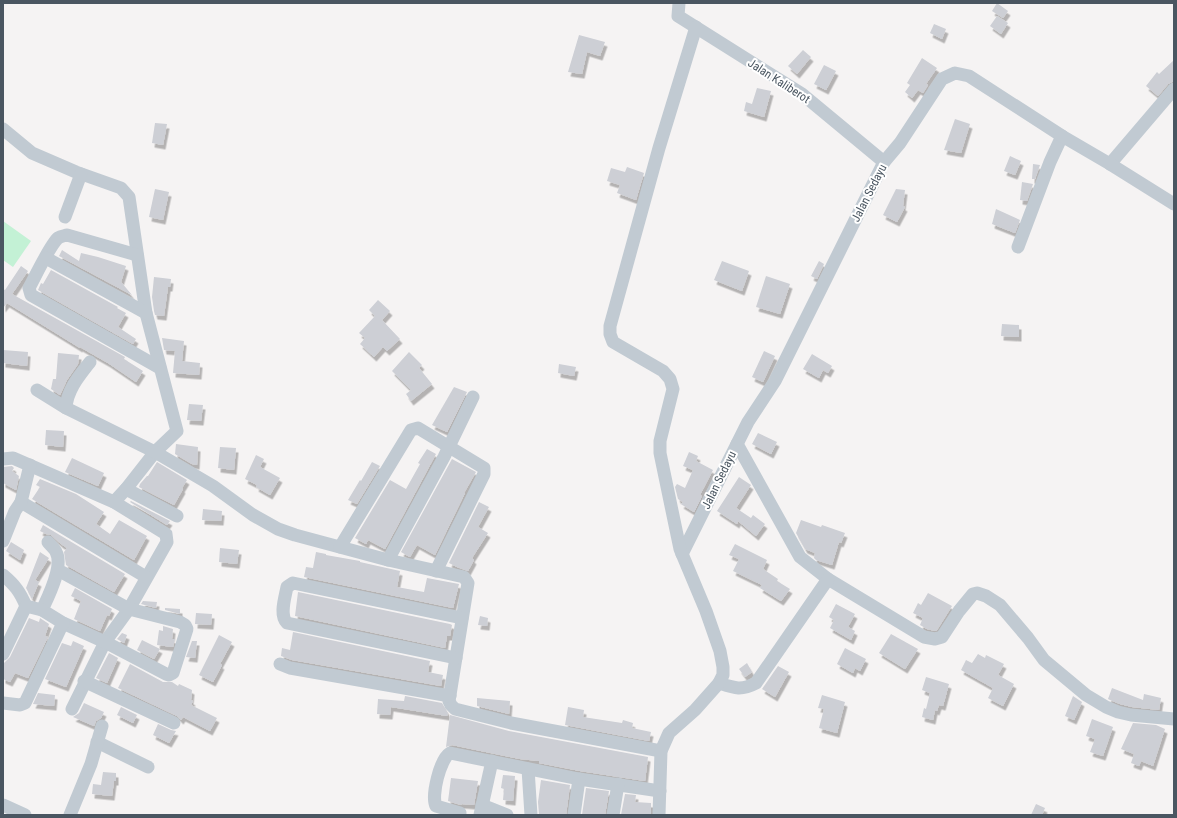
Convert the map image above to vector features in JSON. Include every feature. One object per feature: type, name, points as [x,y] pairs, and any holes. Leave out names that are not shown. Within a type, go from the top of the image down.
[{"type":"street","name":"Jalan Kaliberot","points":[[679,3],[678,16],[802,94],[884,162]]},
{"type":"street","points":[[659,815],[661,751],[669,734],[695,710],[719,683],[723,675],[723,667],[720,652],[706,611],[682,554],[659,447],[673,389],[670,379],[663,371],[613,342],[610,334],[610,326],[659,148],[696,27]]},
{"type":"street","name":"Jalan Sedayu","points":[[682,554],[748,422],[775,381],[884,162],[900,143],[942,79],[955,73],[969,76],[1062,136],[1174,204]]},
{"type":"street","points":[[1110,164],[1174,89]]},
{"type":"street","points":[[3,129],[32,153],[81,174],[121,188],[129,196],[146,313],[177,431],[155,452],[126,490],[114,502]]},
{"type":"street","points":[[1018,247],[1050,162],[1062,136]]},
{"type":"street","points":[[65,217],[81,174]]},
{"type":"street","points":[[137,255],[67,235],[61,236],[57,239],[29,288],[31,295],[160,368]]},
{"type":"street","points":[[46,258],[146,313]]},
{"type":"street","points":[[66,408],[74,382],[90,362]]},
{"type":"street","points":[[37,390],[66,408],[155,452],[213,486],[253,515],[278,529],[388,560],[464,577],[468,583],[449,701],[455,709],[511,723],[661,751]]},
{"type":"street","points":[[388,560],[473,397]]},
{"type":"street","points":[[340,547],[411,430],[418,428],[484,468],[484,474],[436,571]]},
{"type":"street","points":[[737,444],[800,557],[828,579],[924,637],[931,639],[942,637],[958,611],[973,594],[976,593],[986,596],[1000,605],[1028,638],[1044,660],[1086,695],[1106,707],[1118,712],[1131,715],[1174,719]]},
{"type":"street","points":[[3,459],[13,458],[114,502],[166,534],[167,542],[129,609],[105,642],[84,681],[72,708]]},
{"type":"street","points":[[3,541],[15,511],[21,502],[30,465]]},
{"type":"street","points":[[126,490],[177,516]]},
{"type":"street","points":[[21,502],[146,577]]},
{"type":"street","points":[[42,610],[58,570],[57,553],[48,542]]},
{"type":"street","points":[[26,606],[42,610],[63,623],[105,642],[166,674],[173,673],[187,628],[185,625],[180,622],[129,609],[58,570]]},
{"type":"street","points":[[3,575],[14,584],[26,606]]},
{"type":"street","points":[[719,683],[737,688],[748,687],[756,683],[828,579]]},
{"type":"street","points":[[456,658],[287,623],[283,616],[285,594],[287,588],[293,583],[462,618]]},
{"type":"street","points":[[3,654],[26,606]]},
{"type":"street","points":[[3,703],[20,705],[24,704],[27,700],[63,623]]},
{"type":"street","points":[[280,664],[290,668],[450,696]]},
{"type":"street","points":[[84,681],[174,723]]},
{"type":"street","points":[[70,815],[91,764],[96,742],[102,726]]},
{"type":"street","points":[[96,742],[148,767]]},
{"type":"street","points":[[460,813],[436,806],[435,791],[444,758],[448,754],[452,753],[579,779],[660,791]]},
{"type":"street","points":[[492,761],[481,810],[507,815]]},
{"type":"street","points":[[528,769],[531,815]]},
{"type":"street","points":[[574,815],[579,779]]},
{"type":"street","points":[[614,815],[618,784]]},
{"type":"street","points":[[3,805],[25,815]]},
{"type":"green space","points":[[3,221],[31,241],[13,267],[3,260]]},
{"type":"building","points":[[997,3],[1008,11],[1003,18],[992,11]]},
{"type":"building","points":[[997,16],[1008,23],[1001,34],[990,26]]},
{"type":"building","points":[[934,24],[946,29],[942,39],[930,33]]},
{"type":"building","points":[[579,35],[605,42],[600,56],[587,52],[582,74],[568,72]]},
{"type":"building","points":[[803,50],[811,57],[797,74],[788,66]]},
{"type":"building","points":[[922,58],[937,68],[926,84],[928,85],[923,93],[918,90],[912,98],[905,92],[910,85],[907,83]]},
{"type":"building","points":[[1174,60],[1174,81],[1168,84],[1158,96],[1146,86],[1157,72],[1159,74]]},
{"type":"building","points":[[824,65],[836,71],[826,90],[814,84]]},
{"type":"building","points":[[757,88],[771,91],[764,117],[744,111],[746,102],[752,104]]},
{"type":"building","points":[[955,119],[970,124],[961,153],[944,150]]},
{"type":"building","points":[[155,123],[167,124],[163,145],[152,143]]},
{"type":"building","points":[[1010,156],[1021,161],[1015,175],[1004,171]]},
{"type":"building","points":[[1033,164],[1040,165],[1035,179],[1032,179]]},
{"type":"building","points":[[627,167],[644,173],[636,200],[617,193],[620,185],[607,181],[611,168],[625,172]]},
{"type":"building","points":[[1022,182],[1033,184],[1027,201],[1020,200]]},
{"type":"building","points":[[155,189],[169,192],[163,220],[149,217]]},
{"type":"building","points":[[896,189],[905,190],[903,206],[905,207],[897,222],[883,215]]},
{"type":"building","points":[[996,209],[1020,220],[1015,233],[992,224]]},
{"type":"building","points":[[62,250],[79,261],[81,253],[126,266],[121,282],[132,295],[59,256]]},
{"type":"building","points":[[722,261],[749,271],[742,291],[714,280]]},
{"type":"building","points":[[819,261],[824,264],[817,279],[811,276]]},
{"type":"building","points":[[21,266],[28,271],[12,294],[125,357],[124,359],[143,371],[136,382],[108,363],[80,348],[7,303],[3,308],[3,289],[5,290]]},
{"type":"building","points":[[51,270],[118,307],[117,308],[126,313],[118,327],[136,339],[133,344],[38,290],[41,283],[43,284]]},
{"type":"building","points":[[766,276],[790,284],[780,314],[756,307]]},
{"type":"building","points":[[154,277],[171,279],[170,287],[168,287],[164,316],[155,315],[152,297]]},
{"type":"building","points":[[378,300],[390,311],[382,320],[400,339],[387,351],[383,347],[374,357],[360,344],[365,338],[359,333],[375,316],[369,310]]},
{"type":"building","points":[[1002,324],[1019,325],[1019,337],[1001,336]]},
{"type":"building","points":[[162,338],[184,341],[182,361],[200,363],[199,375],[173,373],[175,351],[164,350]]},
{"type":"building","points":[[3,350],[28,352],[27,366],[3,363]]},
{"type":"building","points":[[764,351],[775,356],[763,382],[752,377]]},
{"type":"building","points":[[409,352],[422,365],[419,368],[432,384],[411,401],[406,394],[411,390],[392,371]]},
{"type":"building","points":[[58,353],[79,355],[78,364],[67,380],[60,395],[51,389],[53,379],[56,379]]},
{"type":"building","points":[[812,354],[832,366],[828,373],[823,370],[819,378],[803,369]]},
{"type":"building","points":[[559,364],[576,367],[574,376],[558,373]]},
{"type":"building","points":[[454,387],[467,392],[447,432],[432,425]]},
{"type":"building","points":[[189,404],[203,405],[201,421],[187,420]]},
{"type":"building","points":[[46,430],[64,431],[63,447],[45,445]]},
{"type":"building","points":[[758,433],[777,442],[771,454],[752,444]]},
{"type":"building","points":[[176,444],[198,447],[197,465],[192,464],[175,454]]},
{"type":"building","points":[[220,447],[236,448],[234,470],[218,468]]},
{"type":"building","points":[[427,449],[436,454],[385,549],[368,540],[366,544],[355,538],[390,480],[406,489],[420,464],[418,463]]},
{"type":"building","points":[[689,452],[698,456],[696,461],[713,470],[700,495],[702,496],[694,512],[681,504],[683,502],[678,499],[675,487],[677,484],[685,488],[693,470],[683,466]]},
{"type":"building","points":[[256,455],[264,459],[260,467],[280,478],[270,495],[256,487],[257,485],[245,479]]},
{"type":"building","points":[[72,458],[104,473],[98,486],[65,472]]},
{"type":"building","points":[[452,459],[476,472],[464,493],[435,555],[417,545],[410,557],[401,552]]},
{"type":"building","points":[[157,462],[187,480],[174,505],[139,487]]},
{"type":"building","points":[[372,462],[380,466],[357,504],[348,500],[360,480],[361,481]]},
{"type":"building","points":[[12,466],[14,468],[12,471],[19,476],[16,490],[3,483],[3,467]]},
{"type":"building","points":[[739,477],[751,485],[736,508],[751,518],[753,515],[765,524],[756,536],[738,521],[737,524],[717,511]]},
{"type":"building","points":[[40,479],[76,494],[104,512],[96,524],[110,534],[119,520],[147,536],[134,560],[32,499],[40,487],[36,485]]},
{"type":"building","points":[[131,501],[170,521],[167,525],[130,502]]},
{"type":"building","points":[[479,502],[489,507],[478,527],[488,533],[472,558],[474,560],[468,571],[449,563]]},
{"type":"building","points":[[203,509],[222,511],[221,521],[202,520]]},
{"type":"building","points":[[801,520],[845,533],[841,543],[839,542],[832,565],[816,560],[814,558],[815,553],[805,549],[796,533]]},
{"type":"building","points":[[43,525],[125,574],[114,592],[66,565],[64,552],[67,548],[51,535],[40,531]]},
{"type":"building","points":[[11,542],[24,550],[20,560],[6,551]]},
{"type":"building","points":[[735,544],[767,560],[763,569],[778,579],[777,581],[790,589],[781,601],[760,588],[762,585],[733,571],[739,559],[729,555]]},
{"type":"building","points":[[220,548],[239,550],[237,564],[219,562]]},
{"type":"building","points":[[40,552],[49,558],[35,580],[39,582],[32,599],[26,588]]},
{"type":"building","points":[[316,552],[400,571],[397,587],[424,592],[427,578],[459,584],[453,608],[304,577],[306,567],[313,568]]},
{"type":"building","points":[[75,588],[112,609],[109,616],[107,615],[100,631],[74,619],[81,601],[71,596]]},
{"type":"building","points":[[298,592],[450,624],[452,625],[450,636],[447,636],[445,648],[295,616]]},
{"type":"building","points":[[928,593],[952,606],[935,631],[920,625],[923,618],[913,613],[918,603],[921,605]]},
{"type":"building","points":[[143,601],[157,602],[156,608],[141,604]]},
{"type":"building","points":[[836,604],[855,614],[848,627],[855,631],[851,640],[830,628],[834,620],[829,617]]},
{"type":"building","points":[[165,608],[180,609],[180,614],[165,610]]},
{"type":"building","points":[[196,613],[212,614],[211,625],[195,624]]},
{"type":"building","points":[[480,616],[488,618],[487,626],[478,625]]},
{"type":"building","points":[[29,618],[39,622],[40,618],[49,624],[45,636],[48,637],[28,678],[15,673],[10,682],[3,679],[3,664],[10,657]]},
{"type":"building","points":[[163,626],[173,629],[172,639],[175,639],[173,647],[157,645],[159,630],[163,631]]},
{"type":"building","points":[[293,632],[430,661],[428,672],[443,675],[441,686],[292,660],[281,656],[282,648],[290,650]]},
{"type":"building","points":[[122,633],[127,635],[124,643],[117,639]]},
{"type":"building","points":[[891,634],[918,649],[905,669],[879,653]]},
{"type":"building","points":[[219,635],[232,642],[220,664],[222,665],[213,682],[199,675]]},
{"type":"building","points":[[142,640],[160,649],[154,659],[137,650]]},
{"type":"building","points":[[73,641],[84,646],[66,687],[45,679],[62,643],[71,646]]},
{"type":"building","points":[[192,641],[197,641],[195,658],[186,657]]},
{"type":"building","points":[[845,648],[866,659],[860,671],[855,668],[853,673],[837,664]]},
{"type":"building","points":[[109,653],[118,658],[107,683],[96,678]]},
{"type":"building","points":[[978,654],[985,658],[986,655],[1004,664],[998,675],[1014,684],[1003,706],[988,698],[993,688],[961,670],[966,660],[972,663]]},
{"type":"building","points":[[747,663],[752,672],[745,677],[739,669]]},
{"type":"building","points":[[130,664],[163,682],[172,682],[178,686],[179,684],[192,690],[191,700],[193,701],[191,705],[217,718],[210,731],[183,717],[181,720],[177,716],[118,688]]},
{"type":"building","points":[[778,666],[789,672],[775,697],[762,689]]},
{"type":"building","points":[[926,677],[949,684],[943,706],[939,705],[937,711],[935,710],[933,720],[922,717],[924,708],[926,709],[930,693],[922,690]]},
{"type":"building","points":[[1112,688],[1143,700],[1144,694],[1161,698],[1159,710],[1132,707],[1110,700],[1108,699]]},
{"type":"building","points":[[38,693],[55,695],[54,706],[33,704]]},
{"type":"building","points":[[822,695],[845,702],[837,733],[819,728],[824,709],[818,708]]},
{"type":"building","points":[[405,696],[442,703],[448,713],[447,716],[391,707],[390,715],[377,714],[378,699],[404,701]]},
{"type":"building","points":[[1073,696],[1082,702],[1074,720],[1065,716]]},
{"type":"building","points":[[477,698],[510,701],[509,714],[477,706]]},
{"type":"building","points":[[84,703],[104,712],[101,718],[96,721],[94,726],[73,717],[79,713]]},
{"type":"building","points":[[121,707],[137,715],[133,723],[117,715]]},
{"type":"building","points":[[568,707],[584,710],[583,717],[622,723],[623,720],[633,723],[632,728],[651,732],[649,741],[565,725]]},
{"type":"building","points":[[450,715],[509,731],[648,757],[645,781],[580,771],[539,763],[539,761],[520,759],[452,745],[446,747]]},
{"type":"building","points":[[1092,719],[1113,727],[1103,756],[1090,752],[1095,739],[1086,736]]},
{"type":"building","points":[[1133,723],[1156,725],[1165,729],[1153,766],[1141,761],[1139,766],[1131,763],[1134,754],[1121,749]]},
{"type":"building","points":[[158,724],[176,731],[169,743],[153,735]]},
{"type":"building","points":[[103,772],[116,773],[116,781],[114,781],[112,796],[92,794],[93,784],[101,785]]},
{"type":"building","points":[[503,775],[515,776],[513,801],[503,800],[504,789],[501,788]]},
{"type":"building","points":[[451,778],[478,781],[474,805],[461,805],[448,801]]},
{"type":"building","points":[[541,780],[570,785],[566,815],[539,815],[538,802]]},
{"type":"building","points":[[586,788],[609,791],[605,815],[582,815]]},
{"type":"building","points":[[625,794],[636,795],[635,802],[651,803],[651,815],[621,815]]},
{"type":"building","points":[[1036,804],[1045,808],[1042,815],[1031,815]]}]
